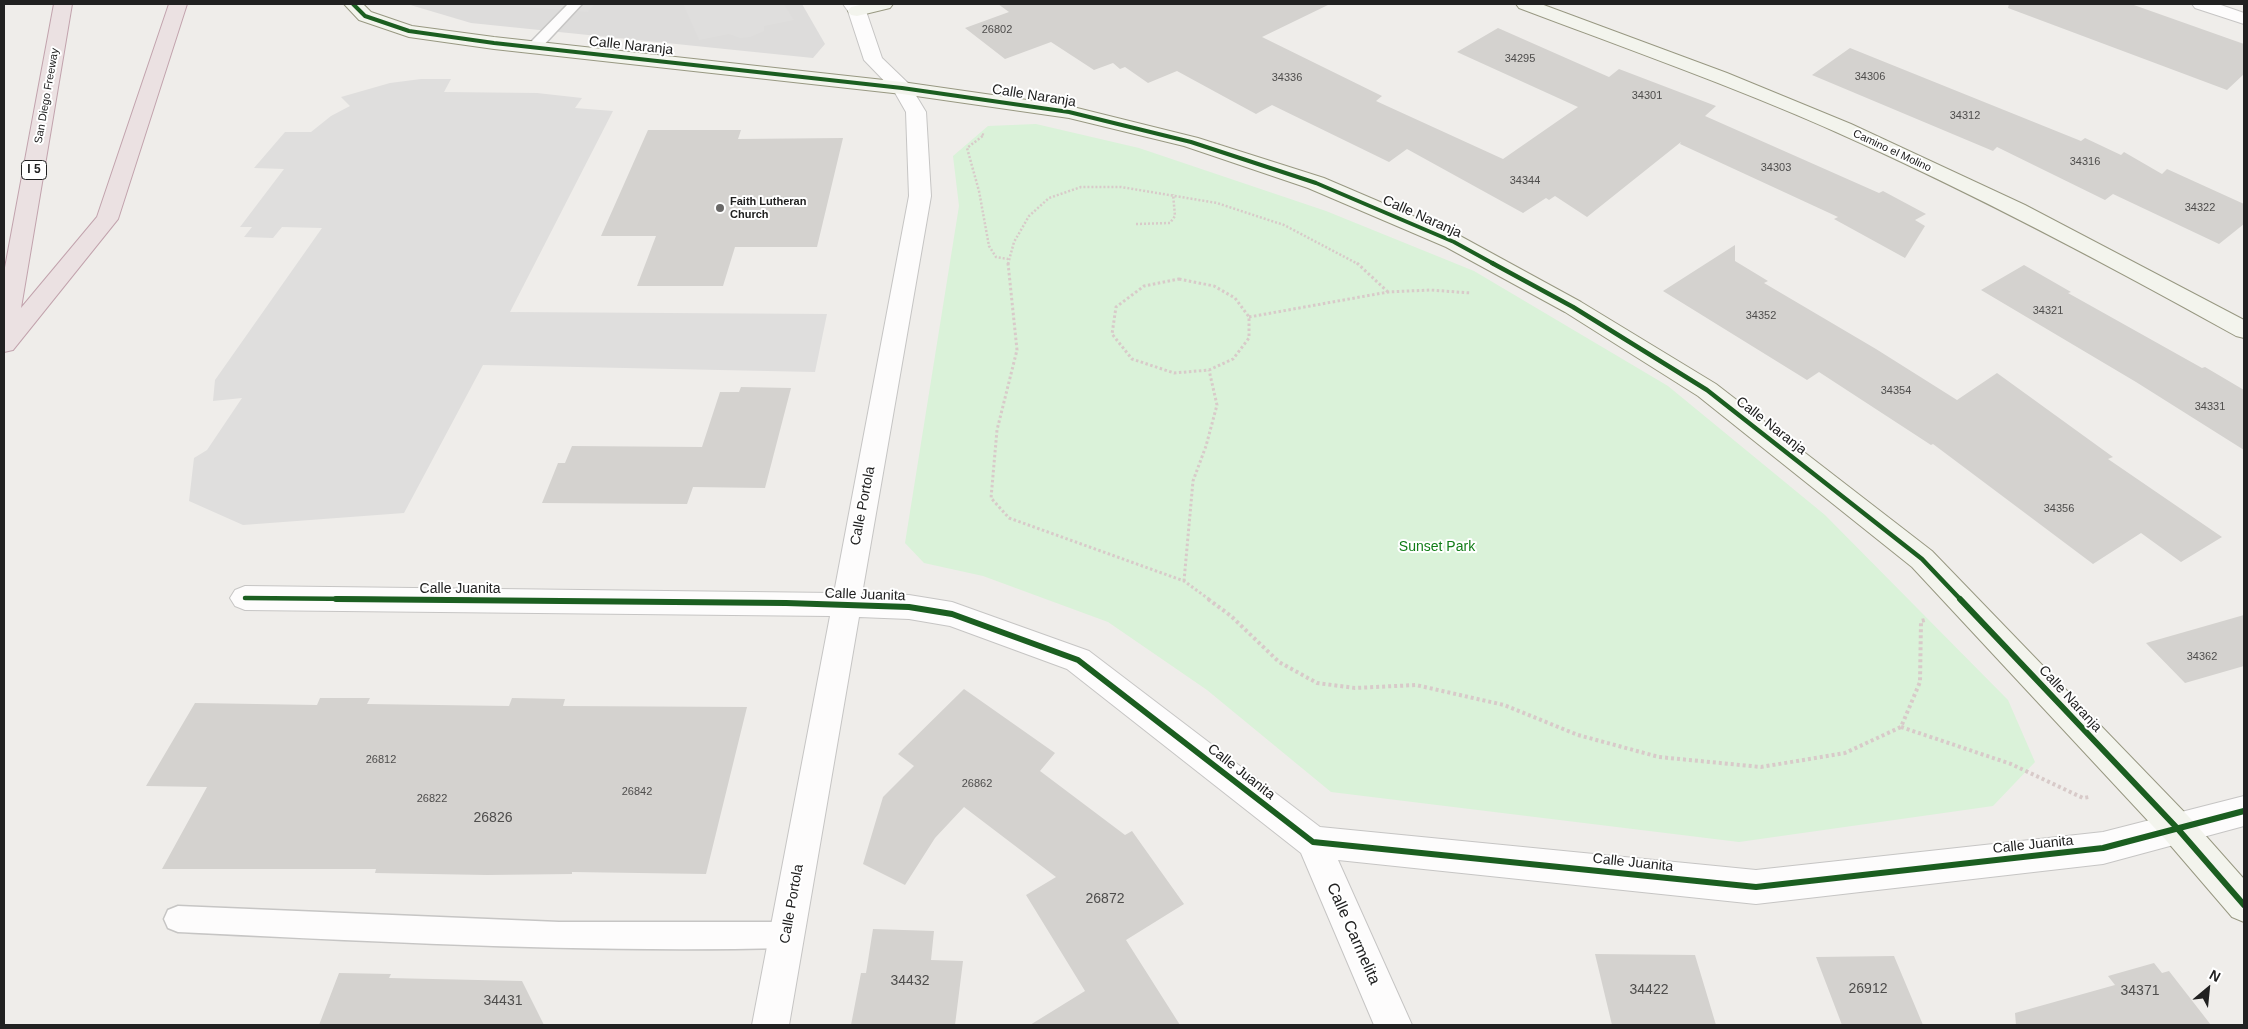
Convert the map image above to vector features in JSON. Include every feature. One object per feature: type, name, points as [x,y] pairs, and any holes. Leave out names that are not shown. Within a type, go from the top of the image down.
[{"type":"highway","name":"San Diego Freeway","points":[[4,336],[63,4]]},
{"type":"highway","points":[[4,344],[107,219],[178,4]]},
{"type":"street","points":[[854,8],[884,4]]},
{"type":"street","name":"Camino el Molino","points":[[1525,4],[1766,96],[1895,151],[2020,211],[2154,279],[2244,330]]},
{"type":"street","points":[[2201,4],[2244,19]]},
{"type":"street","name":"Calle Portola","points":[[770,1025],[896,338],[920,196],[916,112],[902,88],[873,60],[854,8]]},
{"type":"street","name":"Calle Naranja","points":[[359,10],[409,31],[534,47],[902,88],[1068,112],[1191,142],[1316,183],[1454,242],[1573,307],[1706,390],[1922,559],[2177,828],[2244,905]]},
{"type":"street","name":"Calle Juanita","points":[[245,598],[786,602],[909,607],[952,614],[1078,660],[1312,842],[1756,887],[2103,848],[2244,811]]},
{"type":"street","name":"Calle Carmelita","points":[[1312,842],[1393,1025]]},
{"type":"lane","points":[[534,47],[574,4]]},
{"type":"lane","points":[[178,919],[572,936],[705,938],[787,935]]},
{"type":"path","points":[[976,132],[984,135],[967,148],[979,191],[989,246],[996,257],[1008,259]]},
{"type":"path","points":[[1388,292],[1356,262],[1284,225],[1217,203],[1173,194],[1121,187],[1081,187],[1049,198],[1029,216],[1014,242],[1008,259],[1017,350],[997,430],[992,498],[1009,518],[1184,581],[1231,616],[1279,662],[1317,683],[1355,688],[1416,684],[1504,705],[1578,735],[1659,757],[1761,767],[1845,753],[1901,727],[1920,682],[1921,621],[1970,609]]},
{"type":"path","points":[[1136,224],[1170,223],[1175,216],[1173,194]]},
{"type":"path","points":[[1250,317],[1388,292],[1430,290],[1488,294],[1510,273]]},
{"type":"path","points":[[1179,280],[1214,286],[1236,298],[1250,317],[1250,338],[1233,359],[1209,370],[1174,373],[1132,359],[1112,334],[1116,307],[1144,286],[1179,280]]},
{"type":"path","points":[[1184,581],[1193,481],[1218,405],[1209,370]]},
{"type":"path","points":[[1901,727],[2011,764],[2083,798],[2139,788]]},
{"type":"shaded area","points":[[407,4],[802,4],[825,44],[813,58],[471,23]]},
{"type":"shaded area","points":[[486,4],[595,4],[588,12]]},
{"type":"shaded area","points":[[683,4],[784,4],[794,20],[764,26],[764,31],[750,37],[740,38],[729,34],[699,40]]},
{"type":"shaded area","points":[[421,79],[451,79],[444,92],[537,93],[582,98],[575,108],[613,111],[510,312],[827,314],[815,372],[483,365],[404,513],[243,525],[189,501],[194,458],[207,450],[242,398],[213,401],[215,380],[322,228],[282,227],[273,238],[244,237],[252,227],[240,227],[284,169],[254,168],[285,132],[311,132],[331,116],[350,106],[341,97],[390,83]]},
{"type":"green space","name":"Sunset Park","points":[[1036,124],[1139,148],[1326,211],[1474,271],[1668,386],[1825,515],[2008,700],[2035,762],[1993,806],[1739,842],[1331,792],[1207,690],[1108,622],[983,576],[924,563],[905,543],[959,206],[953,156],[988,126]]},
{"type":"building","points":[[998,4],[1330,4],[1262,37],[1382,96],[1376,101],[1503,159],[1578,107],[1457,52],[1498,28],[1609,77],[1619,69],[1716,106],[1705,116],[1879,193],[1883,191],[1926,214],[1915,220],[1925,226],[1905,258],[1834,219],[1838,217],[1680,144],[1681,142],[1587,217],[1555,196],[1549,200],[1546,198],[1523,213],[1407,149],[1389,162],[1272,105],[1256,114],[1177,71],[1148,83],[1125,67],[1120,69],[1113,63],[1094,70],[1051,42],[1005,59],[965,28],[1009,12]]},
{"type":"building","points":[[2009,4],[2131,4],[2244,44],[2244,74],[2227,90],[2008,8]]},
{"type":"building","points":[[1850,48],[2081,141],[2085,138],[2121,155],[2124,152],[2162,174],[2167,169],[2244,204],[2244,224],[2219,244],[2113,194],[2105,200],[1997,147],[1993,151],[1812,75]]},
{"type":"building","name":"Faith Lutheran Church","points":[[648,130],[741,130],[738,139],[843,138],[817,247],[735,247],[723,286],[637,286],[656,236],[601,236]]},
{"type":"building","points":[[1735,245],[1735,261],[1768,281],[1764,283],[1876,349],[1957,400],[1997,373],[2113,457],[2108,459],[2222,537],[2181,562],[2141,533],[2093,564],[1933,444],[1931,445],[1819,372],[1807,380],[1663,291]]},
{"type":"building","points":[[2024,265],[2071,292],[2068,293],[2244,390],[2244,450],[2136,382],[1981,290]]},
{"type":"building","points":[[741,387],[791,388],[765,488],[693,487],[687,504],[542,503],[558,463],[565,463],[572,446],[702,447],[720,392],[739,392]]},
{"type":"building","points":[[2244,615],[2244,666],[2185,683],[2146,643]]},
{"type":"building","points":[[964,689],[1055,753],[1040,771],[1125,835],[1132,831],[1184,904],[1126,940],[1180,1025],[1030,1025],[1085,991],[1026,895],[1056,877],[964,807],[935,838],[905,885],[863,864],[883,797],[914,766],[898,754]]},
{"type":"building","points":[[320,698],[370,698],[367,704],[509,706],[512,698],[565,699],[563,706],[747,707],[706,874],[572,872],[572,874],[487,875],[375,873],[376,869],[162,869],[207,787],[146,786],[195,703],[317,705]]},
{"type":"building","points":[[873,929],[934,931],[931,960],[963,961],[955,1025],[851,1025],[861,973],[866,973]]},
{"type":"building","points":[[1595,954],[1695,955],[1716,1025],[1612,1025]]},
{"type":"building","points":[[1894,956],[1923,1025],[1842,1025],[1816,957]]},
{"type":"building","points":[[2154,963],[2162,973],[2169,971],[2211,1025],[2016,1025],[2015,1013],[2115,985],[2108,976]]},
{"type":"building","points":[[339,973],[391,974],[389,978],[522,981],[544,1025],[319,1025]]},
{"type":"cycle path","points":[[353,4],[365,16],[409,31],[494,43],[902,88],[1069,112],[1191,142],[1316,183],[1454,242],[1573,307],[1707,390],[1922,559],[2177,828],[2244,905]]},
{"type":"cycle path","points":[[245,598],[786,603],[909,607],[952,614],[1078,660],[1313,842],[1756,887],[2103,848],[2244,811]]},
{"type":"place","name":"Faith Lutheran Church","points":[[720,208]]}]
